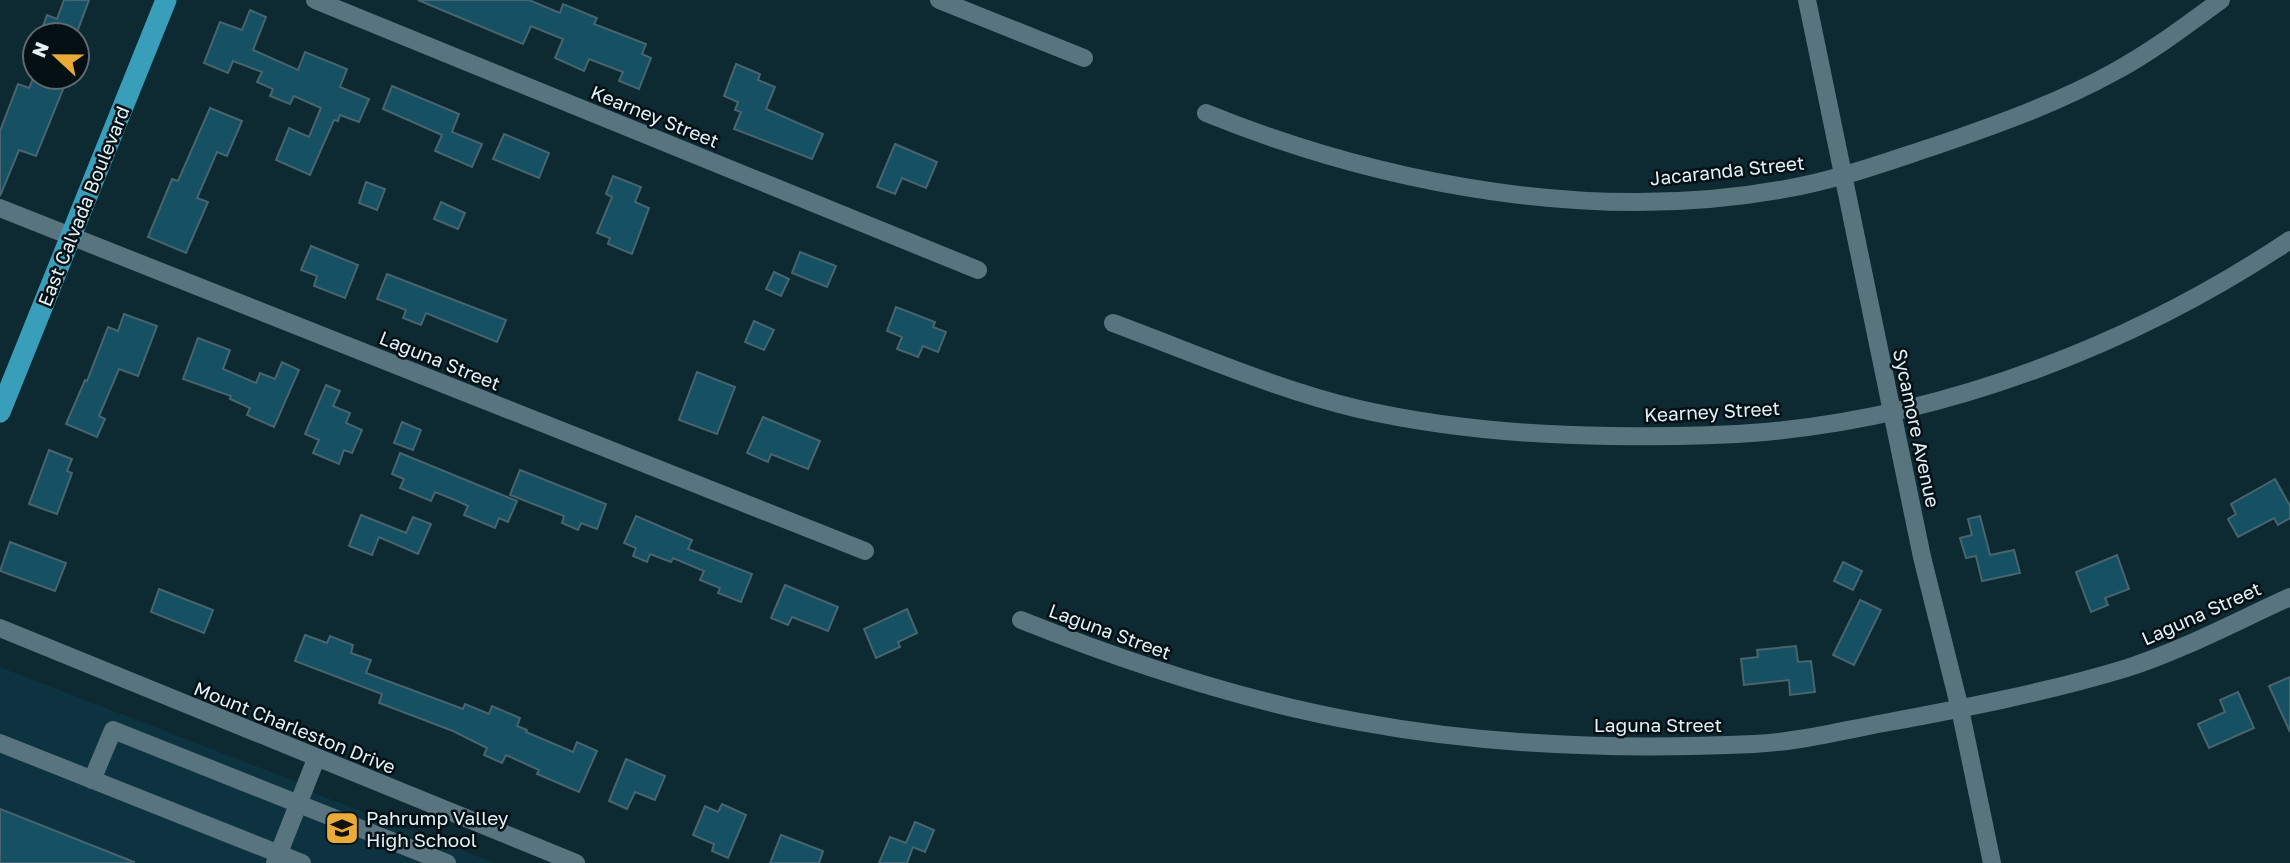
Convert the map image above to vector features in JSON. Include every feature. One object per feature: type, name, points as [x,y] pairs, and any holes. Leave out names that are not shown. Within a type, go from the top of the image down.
[{"type":"main road","name":"East Calvada Boulevard","points":[[0,412],[166,0]]},
{"type":"street","name":"Kearney Street","points":[[315,0],[978,271]]},
{"type":"street","points":[[939,0],[1084,58]]},
{"type":"street","name":"Sycamore Avenue","points":[[1807,0],[1922,557],[1960,709],[1992,863]]},
{"type":"street","name":"Jacaranda Street","points":[[1206,113],[1262,136],[1404,176],[1532,198],[1675,200],[1784,190],[1844,176],[2036,109],[2115,72],[2221,0]]},
{"type":"street","name":"Laguna Street","points":[[0,208],[865,551]]},
{"type":"street","name":"Kearney Street","points":[[1113,323],[1305,394],[1358,408],[1450,426],[1544,435],[1664,436],[1766,432],[1892,411],[2010,379],[2174,309],[2243,271],[2290,240]]},
{"type":"street","name":"Laguna Street","points":[[1021,620],[1112,657],[1279,705],[1362,722],[1474,738],[1590,745],[1755,744],[1960,709],[2128,668],[2290,597]]},
{"type":"street","name":"Mount Charleston Drive","points":[[0,628],[576,863]]},
{"type":"street","points":[[92,780],[113,730],[297,806],[447,863]]},
{"type":"street","points":[[0,743],[276,858],[302,863]]},
{"type":"street","points":[[276,858],[316,759]]},
{"type":"shaded area","points":[[0,667],[297,782],[317,794],[495,863],[0,863]]},
{"type":"building","points":[[64,0],[89,0],[81,21],[45,21],[47,15],[57,19]]},
{"type":"building","points":[[418,0],[529,0],[560,13],[563,4],[597,18],[594,24],[646,44],[642,54],[651,58],[639,89],[619,81],[623,72],[589,59],[584,71],[555,58],[563,39],[531,26],[523,44]]},
{"type":"building","points":[[250,10],[266,17],[253,50],[298,70],[305,52],[347,69],[340,87],[369,99],[359,122],[340,115],[338,121],[334,120],[310,175],[276,160],[289,128],[309,137],[321,108],[294,96],[290,104],[270,96],[273,89],[257,82],[262,72],[233,61],[228,73],[204,63],[220,22],[242,30]]},
{"type":"building","points":[[736,64],[760,74],[758,80],[775,87],[766,109],[823,134],[812,159],[734,129],[741,112],[735,110],[738,102],[724,96]]},
{"type":"building","points":[[18,84],[21,85],[21,91],[62,91],[36,156],[19,150],[0,196],[0,131]]},
{"type":"building","points":[[392,86],[459,114],[452,132],[482,144],[472,167],[435,151],[442,135],[383,109]]},
{"type":"building","points":[[210,108],[242,121],[227,156],[217,152],[197,198],[208,202],[186,253],[148,237],[172,179],[178,181]]},
{"type":"building","points":[[504,134],[549,153],[539,178],[493,159]]},
{"type":"building","points":[[895,144],[937,162],[926,188],[902,178],[895,194],[877,187]]},
{"type":"building","points":[[613,176],[641,187],[635,202],[649,208],[632,254],[608,244],[610,238],[597,233],[612,197],[606,194]]},
{"type":"building","points":[[366,182],[385,189],[377,210],[359,203]]},
{"type":"building","points":[[441,202],[465,213],[458,229],[434,219]]},
{"type":"building","points":[[311,246],[358,265],[345,298],[314,286],[317,276],[301,270]]},
{"type":"building","points":[[800,252],[836,266],[827,287],[792,273]]},
{"type":"building","points":[[774,272],[789,279],[781,296],[766,289]]},
{"type":"building","points":[[387,274],[506,320],[497,342],[426,313],[421,325],[403,318],[406,310],[377,299]]},
{"type":"building","points":[[896,307],[935,322],[933,327],[946,332],[938,352],[923,346],[918,357],[897,349],[902,337],[887,331]]},
{"type":"building","points":[[124,314],[157,326],[138,376],[119,369],[99,416],[105,419],[97,437],[66,424],[85,380],[87,381],[108,327],[118,331]]},
{"type":"building","points":[[754,321],[774,330],[764,350],[745,342]]},
{"type":"building","points":[[198,338],[230,350],[223,369],[256,383],[260,373],[275,379],[282,362],[299,370],[274,427],[247,415],[250,408],[230,399],[231,396],[183,379]]},
{"type":"building","points":[[697,372],[735,387],[717,434],[679,420]]},
{"type":"building","points":[[326,385],[340,391],[333,406],[350,413],[346,423],[362,430],[352,453],[344,450],[339,464],[313,453],[319,440],[305,434]]},
{"type":"building","points":[[763,417],[820,441],[808,469],[771,454],[768,462],[747,453]]},
{"type":"building","points":[[402,422],[421,430],[413,450],[394,443]]},
{"type":"building","points":[[49,450],[72,459],[67,471],[72,473],[57,514],[29,504]]},
{"type":"building","points":[[400,453],[517,501],[508,522],[499,518],[495,528],[464,515],[468,506],[455,500],[435,492],[431,501],[400,488],[404,479],[392,474]]},
{"type":"building","points":[[520,470],[606,504],[597,529],[581,523],[578,530],[562,523],[564,516],[510,495]]},
{"type":"building","points":[[2275,479],[2290,506],[2290,518],[2278,525],[2274,518],[2238,537],[2228,519],[2236,514],[2231,504]]},
{"type":"building","points":[[361,515],[406,533],[413,517],[431,524],[418,554],[379,537],[372,555],[349,546]]},
{"type":"building","points":[[636,516],[692,540],[688,549],[752,574],[741,602],[718,593],[720,588],[700,580],[704,571],[673,558],[671,562],[650,554],[647,562],[633,556],[636,548],[624,543]]},
{"type":"building","points":[[1980,516],[1990,555],[2014,550],[2020,573],[1982,581],[1976,556],[1966,558],[1960,538],[1972,535],[1968,519]]},
{"type":"building","points":[[10,542],[66,563],[55,591],[0,571]]},
{"type":"building","points":[[2117,555],[2129,589],[2105,598],[2108,605],[2091,612],[2076,572]]},
{"type":"building","points":[[1843,562],[1862,571],[1853,590],[1834,581]]},
{"type":"building","points":[[785,585],[838,607],[828,631],[792,617],[788,625],[771,618]]},
{"type":"building","points":[[159,589],[213,610],[204,633],[151,612]]},
{"type":"building","points":[[1860,600],[1881,610],[1854,665],[1833,655]]},
{"type":"building","points":[[907,609],[917,633],[898,642],[900,647],[876,658],[864,629]]},
{"type":"building","points":[[305,635],[327,643],[330,636],[353,645],[351,653],[371,660],[366,673],[463,709],[465,704],[489,714],[492,706],[520,718],[517,726],[527,730],[526,732],[573,752],[577,742],[597,751],[579,792],[537,774],[539,770],[506,755],[502,763],[484,755],[487,748],[453,731],[379,703],[382,694],[295,661]]},
{"type":"building","points":[[1796,646],[1798,662],[1811,661],[1815,692],[1790,695],[1789,680],[1744,685],[1741,659],[1758,657],[1757,650]]},
{"type":"building","points":[[2290,677],[2290,732],[2269,686]]},
{"type":"building","points":[[2238,692],[2254,728],[2209,748],[2198,724],[2225,712],[2220,700]]},
{"type":"building","points":[[626,759],[665,776],[655,800],[635,792],[627,809],[609,801]]},
{"type":"building","points":[[722,804],[746,815],[728,858],[712,851],[714,844],[693,835],[705,806],[718,812]]},
{"type":"building","points":[[0,809],[134,862],[134,863],[0,863]]},
{"type":"building","points":[[915,822],[934,830],[925,852],[913,847],[907,863],[879,863],[890,837],[906,843]]},
{"type":"building","points":[[781,835],[823,851],[819,863],[770,863]]},
{"type":"place","name":"Pahrump Valley High School","points":[[342,828]]}]
